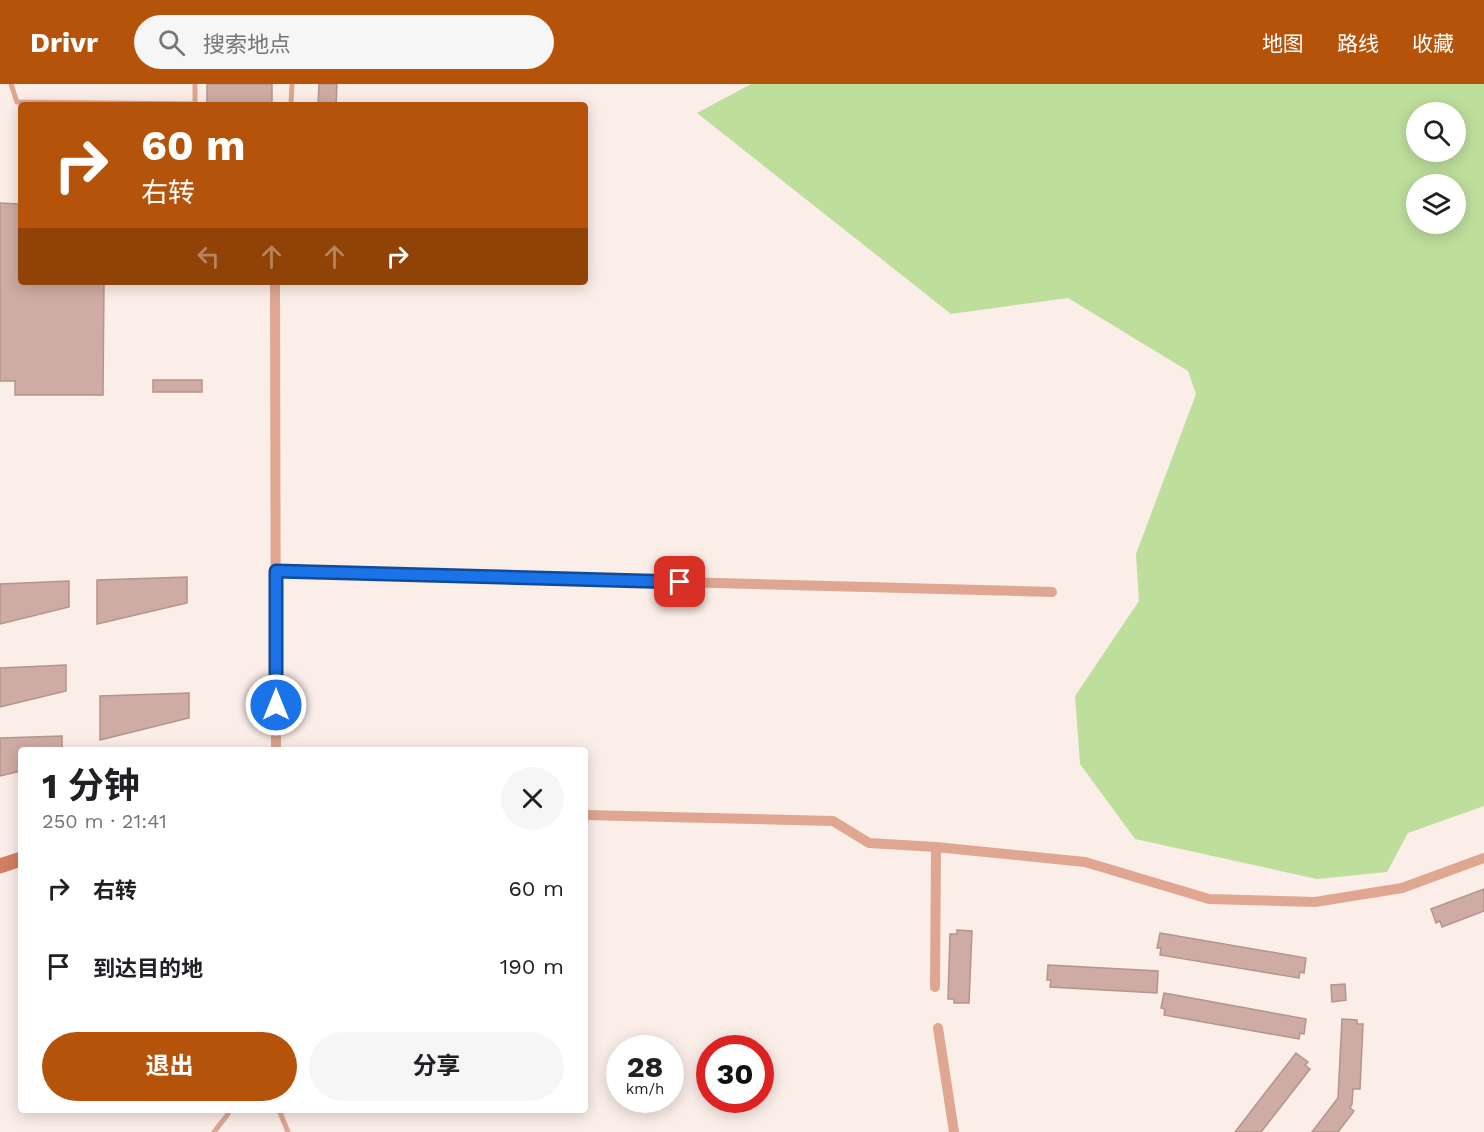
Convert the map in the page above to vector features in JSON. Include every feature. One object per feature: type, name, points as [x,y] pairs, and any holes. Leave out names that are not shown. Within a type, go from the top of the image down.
[{"type":"street","points":[[275,285],[276,747]]},
{"type":"street","points":[[276,571],[1052,592]]},
{"type":"street","points":[[588,815],[833,821],[869,843],[936,847],[1085,862],[1209,899],[1315,902],[1402,888],[1484,858]]},
{"type":"street","points":[[935,987],[936,847]]},
{"type":"street","points":[[0,866],[18,860]]},
{"type":"street","points":[[938,1028],[954,1132]]},
{"type":"lane","points":[[11,84],[18,102]]},
{"type":"lane","points":[[195,84],[195,102]]},
{"type":"lane","points":[[291,102],[292,84]]},
{"type":"lane","points":[[214,1132],[228,1113]]},
{"type":"lane","points":[[280,1113],[288,1132]]},
{"type":"green space","points":[[751,84],[1484,84],[1484,806],[1408,833],[1387,872],[1317,879],[1135,839],[1080,764],[1075,696],[1139,601],[1136,554],[1196,394],[1188,371],[1068,298],[951,314],[697,113]]},
{"type":"building","points":[[207,84],[272,84],[272,102],[207,102]]},
{"type":"building","points":[[319,84],[337,84],[336,102],[318,102]]},
{"type":"building","points":[[0,203],[18,204],[18,285],[104,285],[103,395],[15,395],[15,381],[0,381]]},
{"type":"building","points":[[153,380],[202,380],[202,392],[153,392]]},
{"type":"building","points":[[187,577],[187,603],[97,624],[97,580]]},
{"type":"building","points":[[69,581],[69,607],[0,624],[0,584]]},
{"type":"building","points":[[66,665],[66,691],[0,707],[0,668]]},
{"type":"building","points":[[189,693],[189,718],[100,740],[100,696]]},
{"type":"building","points":[[62,736],[62,747],[18,747],[18,772],[0,776],[0,738]]},
{"type":"building","points":[[1484,889],[1484,911],[1442,927],[1440,921],[1436,923],[1431,909]]},
{"type":"building","points":[[957,930],[972,931],[969,1003],[954,1003],[954,999],[948,999],[950,934],[957,934]]},
{"type":"building","points":[[1160,933],[1306,958],[1304,973],[1300,972],[1299,978],[1160,955],[1161,948],[1157,948]]},
{"type":"building","points":[[1048,965],[1158,971],[1157,993],[1050,987],[1051,980],[1047,980]]},
{"type":"building","points":[[1345,984],[1346,1000],[1332,1002],[1331,985]]},
{"type":"building","points":[[1164,993],[1306,1019],[1304,1034],[1300,1033],[1299,1039],[1164,1015],[1165,1009],[1161,1008]]},
{"type":"building","points":[[1342,1019],[1357,1020],[1357,1024],[1363,1024],[1360,1089],[1353,1089],[1350,1108],[1354,1111],[1338,1132],[1312,1132],[1338,1098]]},
{"type":"building","points":[[1296,1053],[1308,1062],[1305,1065],[1310,1069],[1261,1132],[1235,1132]]},
{"type":"route","points":[[276,705],[276,571],[680,582]]}]
